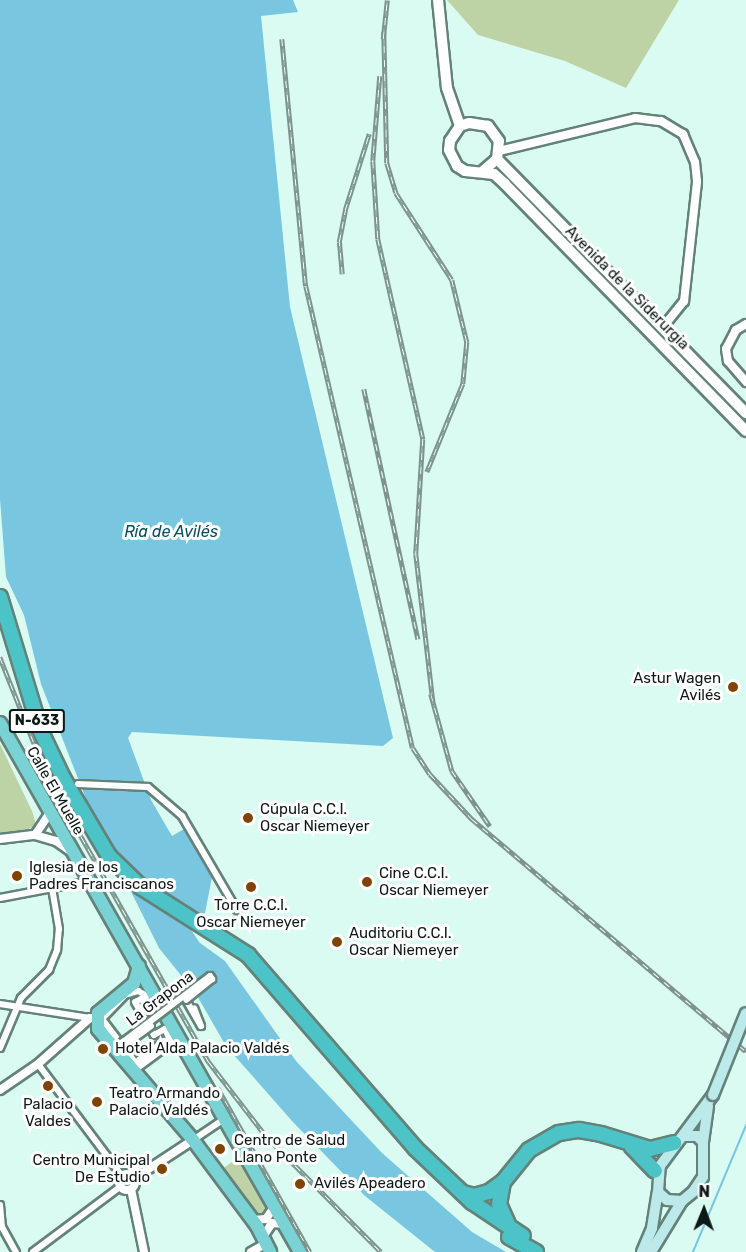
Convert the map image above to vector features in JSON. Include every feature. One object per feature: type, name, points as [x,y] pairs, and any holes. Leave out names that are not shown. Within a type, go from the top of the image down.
[{"type":"highway","name":"N-633","points":[[0,597],[41,732],[96,836],[122,871],[141,887],[208,927],[264,971],[363,1090]]},
{"type":"highway","points":[[363,1090],[435,1178],[480,1218],[536,1252]]},
{"type":"highway","points":[[363,1090],[463,1193],[484,1211],[487,1217],[536,1252]]},
{"type":"highway","points":[[484,1211],[530,1150],[559,1133],[579,1130],[650,1149],[678,1140]]},
{"type":"highway","points":[[630,1145],[655,1171]]},
{"type":"highway","points":[[435,1178],[550,1252]]},
{"type":"highway","points":[[463,1193],[494,1197]]},
{"type":"highway","points":[[494,1197],[503,1218],[523,1236]]},
{"type":"main road","name":"Calle El Muelle","points":[[0,723],[49,814],[139,966],[159,1004],[174,1040],[224,1119],[300,1252]]},
{"type":"main road","points":[[139,966],[137,979],[93,1018],[98,1029],[136,1068],[193,1140],[253,1220],[267,1243]]},
{"type":"main road","points":[[128,988],[143,989],[159,1004]]},
{"type":"main road","points":[[651,1252],[682,1201],[693,1192],[703,1177],[703,1142],[711,1099],[746,1013]]},
{"type":"main road","points":[[642,1252],[652,1228],[660,1167],[711,1099]]},
{"type":"main road","points":[[678,1140],[698,1136],[703,1142]]},
{"type":"main road","points":[[658,1192],[667,1200],[682,1201]]},
{"type":"street","points":[[438,0],[447,88],[460,126]]},
{"type":"street","points":[[498,155],[495,133],[488,126],[469,123],[460,126],[450,141],[452,159],[465,171],[483,171],[498,155],[635,118],[661,121],[683,134],[695,162],[697,182],[684,301],[662,328]]},
{"type":"street","name":"Avenida de la Siderurgia","points":[[498,155],[746,413]]},
{"type":"street","name":"Avenida de la Siderurgia","points":[[483,171],[505,184],[746,430]]},
{"type":"street","points":[[746,324],[736,330],[726,348],[728,361],[746,382]]},
{"type":"street","points":[[78,784],[148,787],[182,816],[237,910]]},
{"type":"street","points":[[35,835],[49,814]]},
{"type":"street","points":[[0,839],[35,835],[56,840],[73,853]]},
{"type":"street","points":[[0,898],[89,881]]},
{"type":"street","points":[[0,1048],[21,998],[49,970],[57,950],[59,929],[52,888]]},
{"type":"street","name":"La Grapona","points":[[151,1025],[125,1046],[123,1042],[210,976],[212,979],[186,1000],[201,1026],[194,1008]]},
{"type":"street","points":[[138,992],[147,996],[135,1002],[154,1035],[165,1029],[174,1040],[136,1068],[102,1019],[125,995],[138,992]]},
{"type":"street","points":[[0,1004],[93,1018]]},
{"type":"street","points":[[0,1089],[38,1064],[93,1018]]},
{"type":"street","points":[[33,1252],[120,1187],[122,1176],[38,1064]]},
{"type":"street","points":[[144,1252],[131,1189],[135,1178],[224,1119]]},
{"type":"street","points":[[122,1176],[128,1174],[135,1178]]},
{"type":"street","points":[[120,1187],[131,1189]]},
{"type":"street","points":[[0,1205],[2,1227],[16,1252]]},
{"type":"street","points":[[253,1220],[266,1219],[274,1207]]},
{"type":"street","points":[[251,1252],[267,1243],[272,1223],[284,1224]]},
{"type":"green space","points":[[447,0],[679,0],[626,88],[565,61],[478,35]]},
{"type":"green space","points":[[0,744],[32,811],[36,824],[28,830],[0,833]]},
{"type":"green space","points":[[239,1157],[266,1206],[265,1214],[256,1214],[222,1169]]},
{"type":"water","name":"Ría de Avilés","points":[[0,0],[293,0],[298,12],[261,16],[290,307],[393,738],[383,746],[132,732],[128,738],[151,800],[172,836],[184,829],[212,877],[205,913],[191,930],[200,943],[225,961],[296,1061],[382,1153],[472,1232],[506,1252],[435,1252],[365,1196],[292,1121],[226,1046],[196,994],[159,948],[90,809],[41,684],[24,615],[6,577],[0,499]]},
{"type":"waterway","points":[[693,1252],[746,1125]]},
{"type":"railway","points":[[383,39],[387,0]]},
{"type":"railway","points":[[384,32],[387,163],[396,193],[452,280],[467,342],[463,384],[427,472]]},
{"type":"railway","points":[[282,39],[306,286],[413,748],[430,774],[472,819],[746,1051]]},
{"type":"railway","points":[[380,76],[373,161],[378,239],[423,439],[416,554],[433,701]]},
{"type":"railway","points":[[342,274],[339,242],[345,210],[369,134]]},
{"type":"railway","points":[[364,389],[418,639]]},
{"type":"railway","points":[[0,657],[47,776],[209,1062],[266,1136],[381,1252]]},
{"type":"railway","points":[[431,694],[452,771],[490,826]]},
{"type":"railway","points":[[218,1088],[310,1252]]},
{"type":"place","name":"Astur Wagen Avilés","points":[[733,687]]},
{"type":"place","name":"Cúpula C.C.I. Oscar Niemeyer","points":[[248,818]]},
{"type":"place","name":"Iglesia de los Padres Franciscanos","points":[[17,876]]},
{"type":"place","name":"Cine C.C.I. Oscar Niemeyer","points":[[367,882]]},
{"type":"place","name":"Torre C.C.I. Oscar Niemeyer","points":[[251,887]]},
{"type":"place","name":"Auditoriu C.C.I. Oscar Niemeyer","points":[[337,942]]},
{"type":"place","name":"Hotel Alda Palacio Valdés","points":[[103,1049]]},
{"type":"place","name":"Palacio Valdes","points":[[48,1086]]},
{"type":"place","name":"Teatro Armando Palacio Valdés","points":[[97,1102]]},
{"type":"place","name":"Centro de Salud Llano Ponte","points":[[220,1149]]},
{"type":"place","name":"Centro Municipal De Estudio","points":[[162,1169]]},
{"type":"place","name":"Avilés Apeadero","points":[[300,1184]]}]
